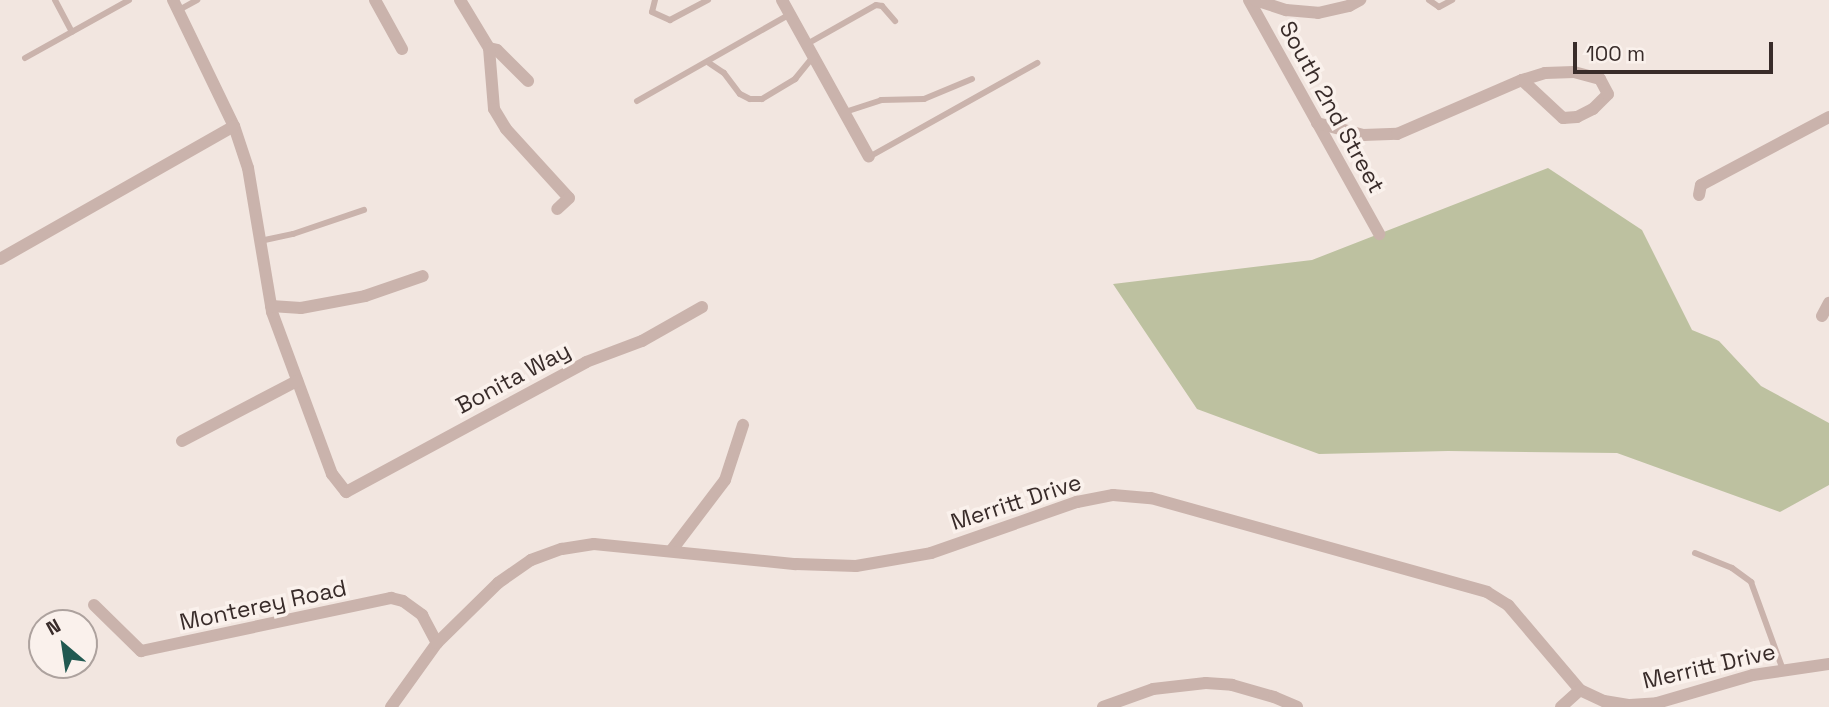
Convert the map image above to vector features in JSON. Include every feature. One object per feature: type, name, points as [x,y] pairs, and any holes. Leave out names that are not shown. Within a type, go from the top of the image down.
[{"type":"street","points":[[375,0],[402,49]]},
{"type":"street","points":[[460,0],[489,48],[494,109],[506,129],[569,198],[557,209]]},
{"type":"street","points":[[782,0],[869,157]]},
{"type":"street","name":"South 2nd Street","points":[[1249,0],[1379,234]]},
{"type":"street","points":[[1255,0],[1286,10],[1318,13],[1349,6],[1360,0]]},
{"type":"street","points":[[176,5],[234,126],[248,169],[271,306],[297,381],[182,441]]},
{"type":"street","points":[[489,48],[497,50],[528,81]]},
{"type":"street","points":[[1317,122],[1347,133],[1397,134],[1521,79],[1545,73],[1574,72],[1600,79],[1608,94],[1593,109],[1577,117],[1563,118],[1521,79]]},
{"type":"street","points":[[1699,195],[1701,185],[1829,117]]},
{"type":"street","points":[[0,259],[234,126]]},
{"type":"street","points":[[271,306],[300,308],[365,296],[423,276]]},
{"type":"street","points":[[1822,316],[1829,303]]},
{"type":"street","name":"Bonita Way","points":[[297,381],[332,474],[346,492],[586,362],[642,341],[702,307]]},
{"type":"street","points":[[671,551],[725,480],[743,425]]},
{"type":"street","name":"Merritt Drive","points":[[391,707],[437,643],[508,575],[546,554],[594,544],[796,564],[856,566],[931,553],[1089,499],[1139,496],[1487,592],[1508,605],[1580,691],[1617,704],[1643,705],[1783,670],[1829,664]]},
{"type":"street","name":"Monterey Road","points":[[94,605],[141,651],[391,598],[403,601],[422,615],[437,643]]},
{"type":"street","points":[[1103,707],[1153,689],[1206,683],[1243,688],[1297,707]]},
{"type":"street","points":[[1561,707],[1580,691]]},
{"type":"lane","points":[[55,0],[72,32]]},
{"type":"lane","points":[[25,58],[129,0]]},
{"type":"lane","points":[[176,5],[197,0]]},
{"type":"lane","points":[[655,0],[652,12],[670,20],[708,0]]},
{"type":"lane","points":[[1429,0],[1440,6],[1452,0]]},
{"type":"lane","points":[[807,44],[876,5],[882,6],[895,21]]},
{"type":"lane","points":[[636,102],[790,15]]},
{"type":"lane","points":[[709,63],[724,72],[740,94],[750,99],[762,99],[795,79],[813,56]]},
{"type":"lane","points":[[869,157],[1037,63]]},
{"type":"lane","points":[[843,113],[881,100],[924,99],[972,79]]},
{"type":"lane","points":[[260,241],[293,234],[364,210]]},
{"type":"lane","points":[[1695,553],[1732,568],[1751,582],[1783,670]]},
{"type":"green space","points":[[1548,168],[1642,230],[1692,330],[1719,341],[1761,386],[1829,423],[1829,485],[1780,512],[1617,453],[1448,451],[1319,454],[1197,409],[1113,284],[1312,260]]}]
